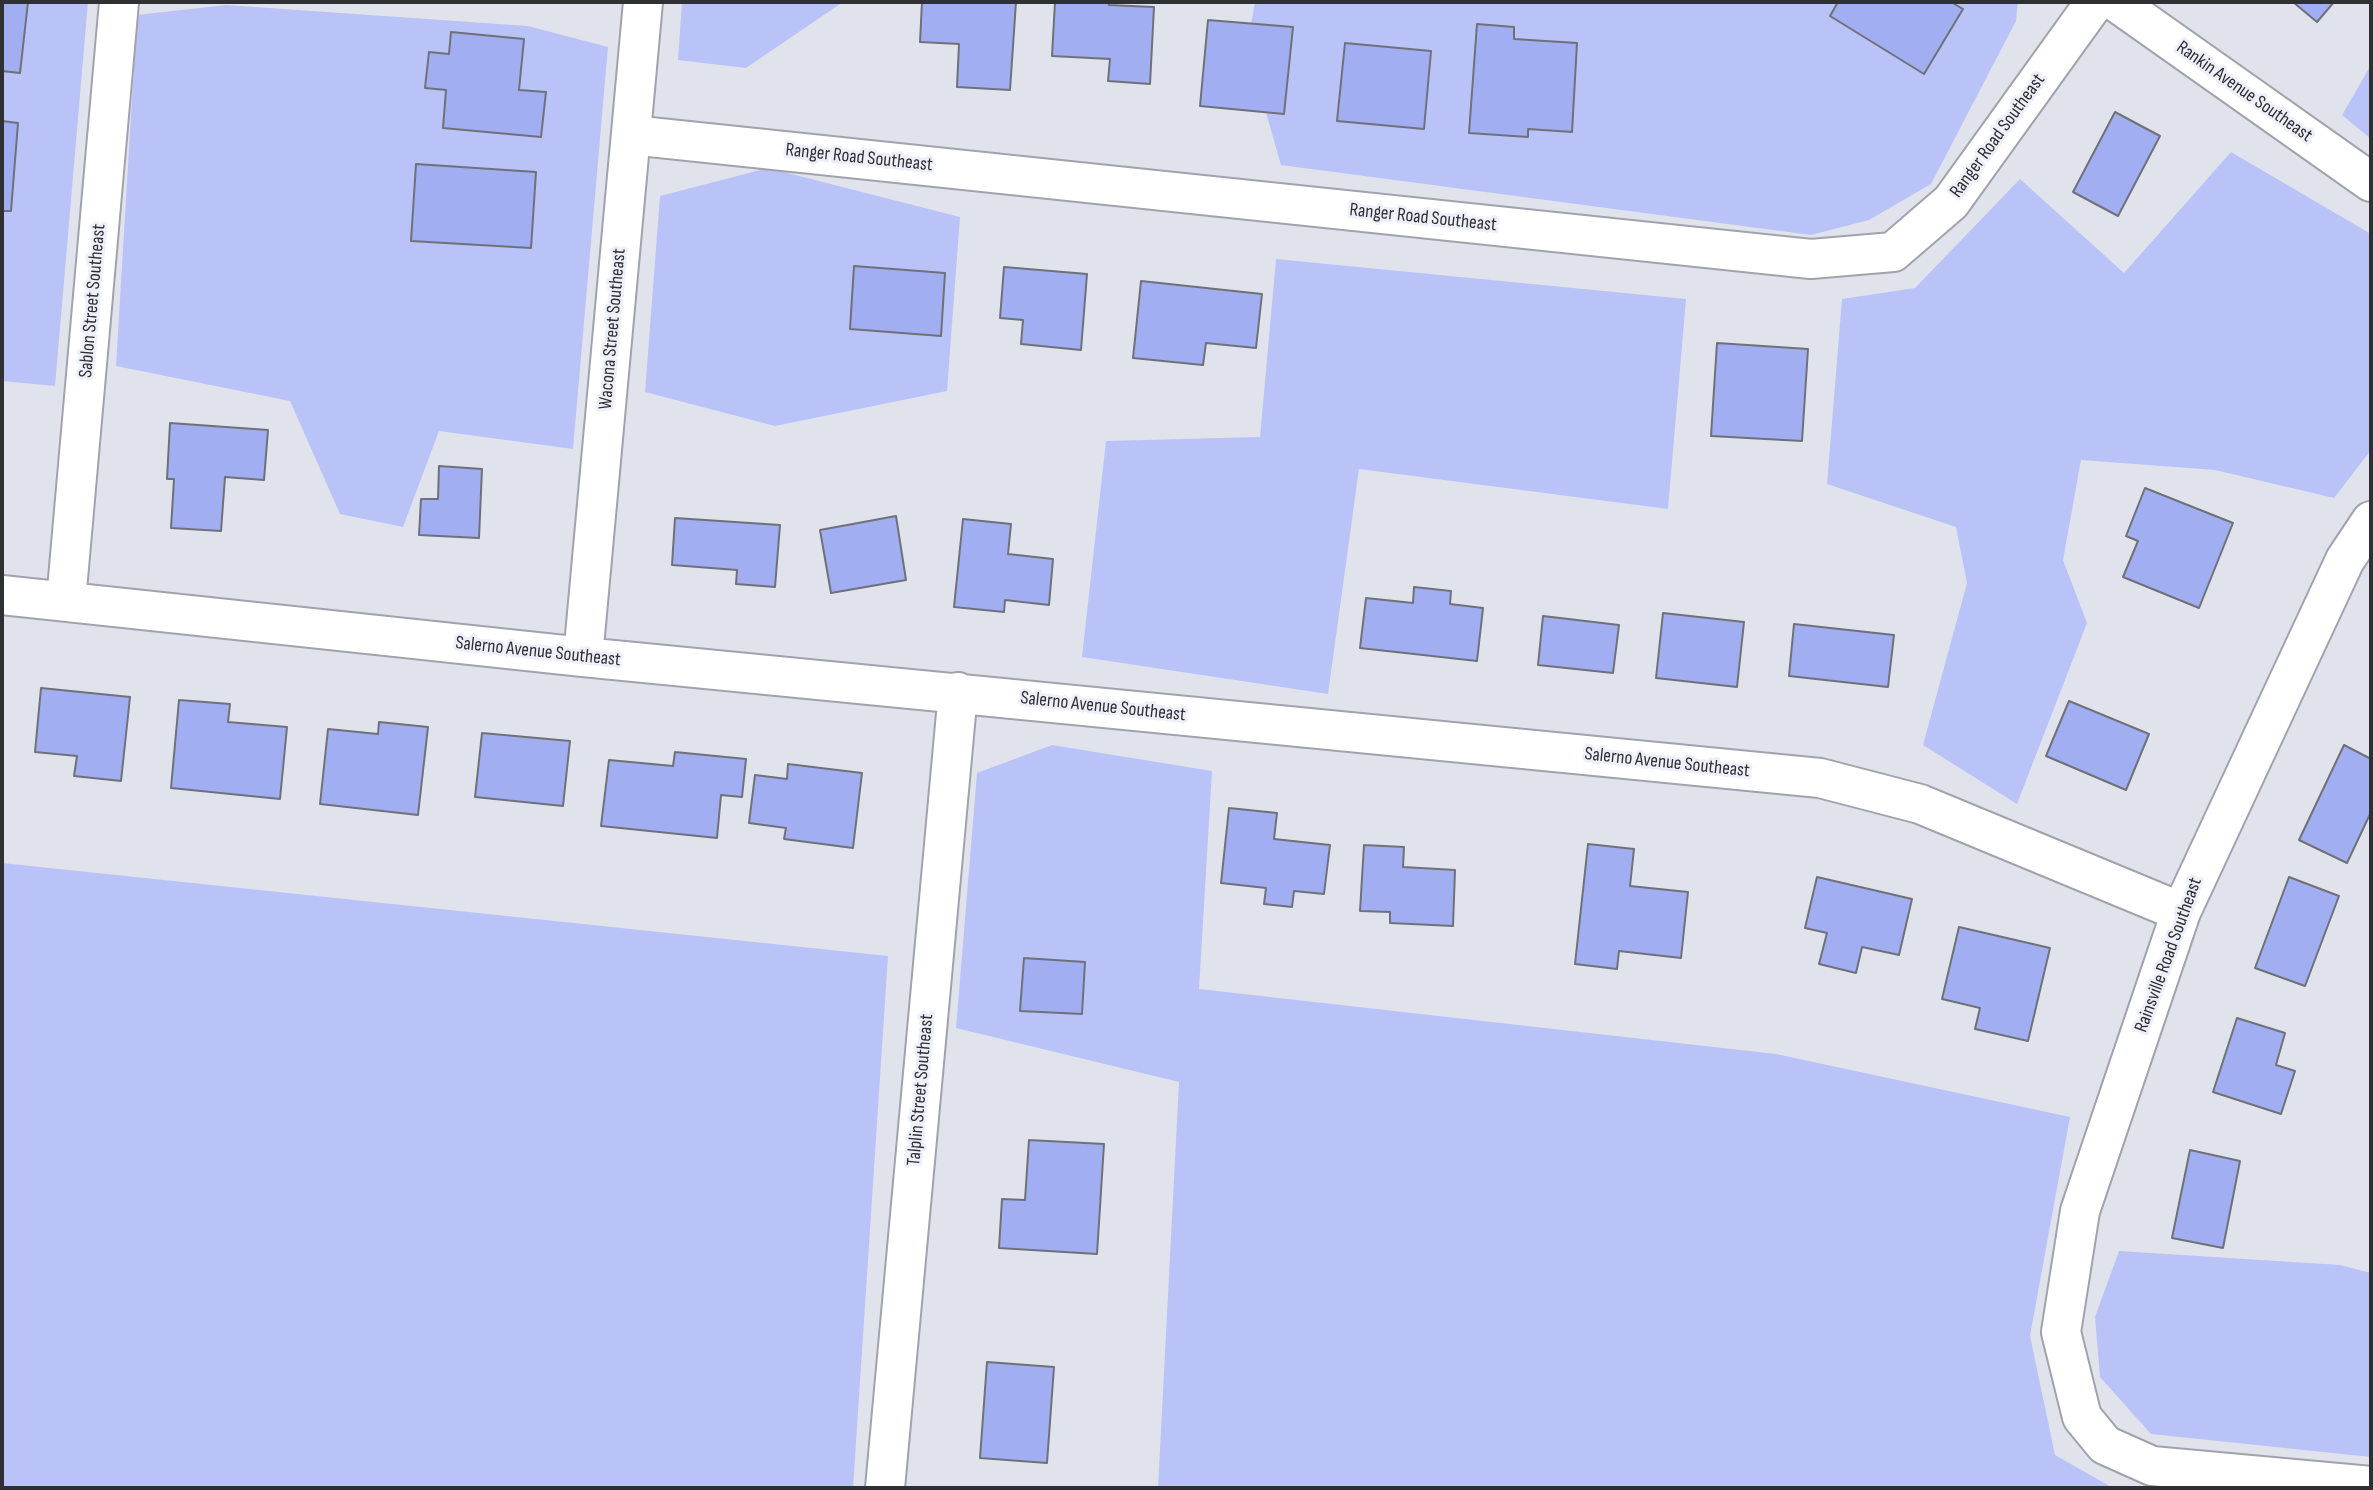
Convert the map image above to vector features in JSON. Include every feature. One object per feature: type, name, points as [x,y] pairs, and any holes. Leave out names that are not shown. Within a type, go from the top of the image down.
[{"type":"street","name":"Sablon Street Southeast","points":[[66,601],[119,2]]},
{"type":"street","name":"Wacona Street Southeast","points":[[583,657],[643,2]]},
{"type":"street","name":"Ranger Road Southeast","points":[[631,135],[1811,259],[1893,252],[1951,202],[2095,2]]},
{"type":"street","name":"Rankin Avenue Southeast","points":[[2116,2],[2371,182]]},
{"type":"street","name":"Rainsville Road Southeast","points":[[2371,521],[2345,560],[2181,912],[2080,1211],[2062,1332],[2082,1416],[2105,1444],[2152,1466],[2371,1486]]},
{"type":"street","name":"Salerno Avenue Southeast","points":[[2,595],[583,657],[1821,778],[1920,804],[2181,912]]},
{"type":"street","name":"Talplin Street Southeast","points":[[884,1488],[958,692]]},
{"type":"shaded area","points":[[2,2],[88,2],[55,386],[2,381]]},
{"type":"shaded area","points":[[682,2],[843,2],[746,68],[678,60]]},
{"type":"shaded area","points":[[1255,2],[2018,2],[2016,21],[1931,184],[1869,220],[1811,235],[1281,165],[1247,46]]},
{"type":"shaded area","points":[[226,5],[528,26],[608,47],[573,449],[439,431],[403,527],[340,514],[290,401],[116,366],[137,15]]},
{"type":"shaded area","points":[[2371,65],[2371,139],[2342,115]]},
{"type":"shaded area","points":[[2231,152],[2371,234],[2371,450],[2334,498],[2215,470],[2081,460],[2063,560],[2087,623],[2017,804],[1923,745],[1967,583],[1956,527],[1827,484],[1842,299],[1915,288],[2020,179],[2124,273]]},
{"type":"shaded area","points":[[768,168],[960,217],[947,391],[775,426],[645,392],[660,196]]},
{"type":"shaded area","points":[[1276,259],[1686,299],[1668,509],[1359,469],[1328,694],[1082,657],[1106,441],[1260,437]]},
{"type":"shaded area","points":[[1052,745],[1212,771],[1199,989],[1776,1054],[2070,1117],[2030,1336],[2055,1455],[2113,1488],[1158,1488],[1179,1082],[956,1028],[977,773]]},
{"type":"shaded area","points":[[2,863],[888,956],[853,1488],[2,1488]]},
{"type":"shaded area","points":[[2119,1251],[2340,1265],[2371,1273],[2371,1457],[2151,1434],[2100,1377],[2095,1317]]},
{"type":"building","points":[[2,2],[28,2],[20,73],[2,71]]},
{"type":"building","points":[[922,2],[1016,2],[1010,90],[957,87],[959,44],[920,42]]},
{"type":"building","points":[[1055,2],[1109,2],[1109,5],[1154,7],[1150,84],[1108,81],[1110,59],[1052,56]]},
{"type":"building","points":[[1838,2],[1951,2],[1963,9],[1924,74],[1830,16]]},
{"type":"building","points":[[2293,2],[2334,2],[2317,22]]},
{"type":"building","points":[[1208,20],[1293,27],[1284,114],[1200,106]]},
{"type":"building","points":[[1477,24],[1514,27],[1514,39],[1577,43],[1572,132],[1528,129],[1528,137],[1469,133]]},
{"type":"building","points":[[451,32],[524,39],[519,90],[546,92],[541,137],[443,128],[446,90],[425,88],[429,52],[449,54]]},
{"type":"building","points":[[1345,43],[1431,51],[1424,129],[1337,121]]},
{"type":"building","points":[[2115,112],[2160,136],[2118,216],[2073,192]]},
{"type":"building","points":[[2,121],[18,123],[11,211],[2,211]]},
{"type":"building","points":[[416,164],[536,172],[531,248],[411,241]]},
{"type":"building","points":[[854,266],[945,273],[941,336],[850,329]]},
{"type":"building","points":[[1004,267],[1087,274],[1081,350],[1021,344],[1023,320],[1000,318]]},
{"type":"building","points":[[1141,281],[1262,294],[1256,348],[1206,343],[1203,365],[1133,358]]},
{"type":"building","points":[[1717,343],[1808,349],[1802,441],[1711,436]]},
{"type":"building","points":[[170,423],[268,430],[264,480],[225,477],[221,531],[171,528],[174,479],[167,479]]},
{"type":"building","points":[[439,466],[482,469],[479,538],[419,535],[421,499],[438,499]]},
{"type":"building","points":[[2145,488],[2233,523],[2199,608],[2123,577],[2138,541],[2126,536]]},
{"type":"building","points":[[896,516],[906,580],[831,593],[820,530]]},
{"type":"building","points":[[675,518],[780,525],[775,587],[736,584],[737,570],[672,565]]},
{"type":"building","points":[[963,519],[1011,524],[1008,554],[1053,559],[1049,605],[1005,600],[1004,612],[954,607]]},
{"type":"building","points":[[1414,587],[1451,591],[1450,604],[1483,608],[1477,661],[1360,648],[1366,598],[1413,603]]},
{"type":"building","points":[[1663,613],[1744,622],[1737,687],[1656,678]]},
{"type":"building","points":[[1543,616],[1619,625],[1613,673],[1538,665]]},
{"type":"building","points":[[1794,624],[1894,635],[1888,687],[1789,676]]},
{"type":"building","points":[[41,688],[130,697],[121,781],[74,776],[77,756],[35,752]]},
{"type":"building","points":[[179,700],[230,704],[228,722],[287,727],[280,799],[171,788]]},
{"type":"building","points":[[2069,701],[2149,734],[2126,790],[2046,756]]},
{"type":"building","points":[[379,722],[428,727],[418,815],[320,804],[328,729],[378,734]]},
{"type":"building","points":[[482,733],[570,741],[563,806],[475,797]]},
{"type":"building","points":[[2344,745],[2371,759],[2371,812],[2347,863],[2299,840]]},
{"type":"building","points":[[675,752],[746,759],[742,797],[721,795],[717,838],[601,826],[609,760],[673,766]]},
{"type":"building","points":[[788,764],[862,773],[853,848],[784,839],[786,828],[749,823],[755,775],[787,779]]},
{"type":"building","points":[[1229,808],[1277,813],[1274,839],[1330,845],[1324,894],[1294,891],[1292,907],[1264,904],[1266,888],[1221,883]]},
{"type":"building","points":[[1588,844],[1634,849],[1630,886],[1688,892],[1681,958],[1619,951],[1617,969],[1575,964]]},
{"type":"building","points":[[1364,845],[1404,847],[1403,867],[1455,870],[1453,926],[1390,923],[1390,912],[1360,911]]},
{"type":"building","points":[[1817,877],[1912,899],[1899,955],[1862,947],[1856,973],[1819,964],[1827,933],[1805,928]]},
{"type":"building","points":[[2289,877],[2339,896],[2305,986],[2255,968]]},
{"type":"building","points":[[1959,927],[2050,948],[2028,1041],[1975,1029],[1980,1008],[1942,999]]},
{"type":"building","points":[[1024,958],[1085,962],[1082,1014],[1020,1011]]},
{"type":"building","points":[[2237,1018],[2285,1033],[2276,1065],[2295,1071],[2281,1114],[2213,1092]]},
{"type":"building","points":[[1029,1140],[1104,1144],[1097,1254],[999,1248],[1002,1199],[1025,1200]]},
{"type":"building","points":[[2190,1150],[2240,1161],[2223,1248],[2172,1238]]},
{"type":"building","points":[[987,1362],[1054,1367],[1047,1463],[980,1458]]}]
